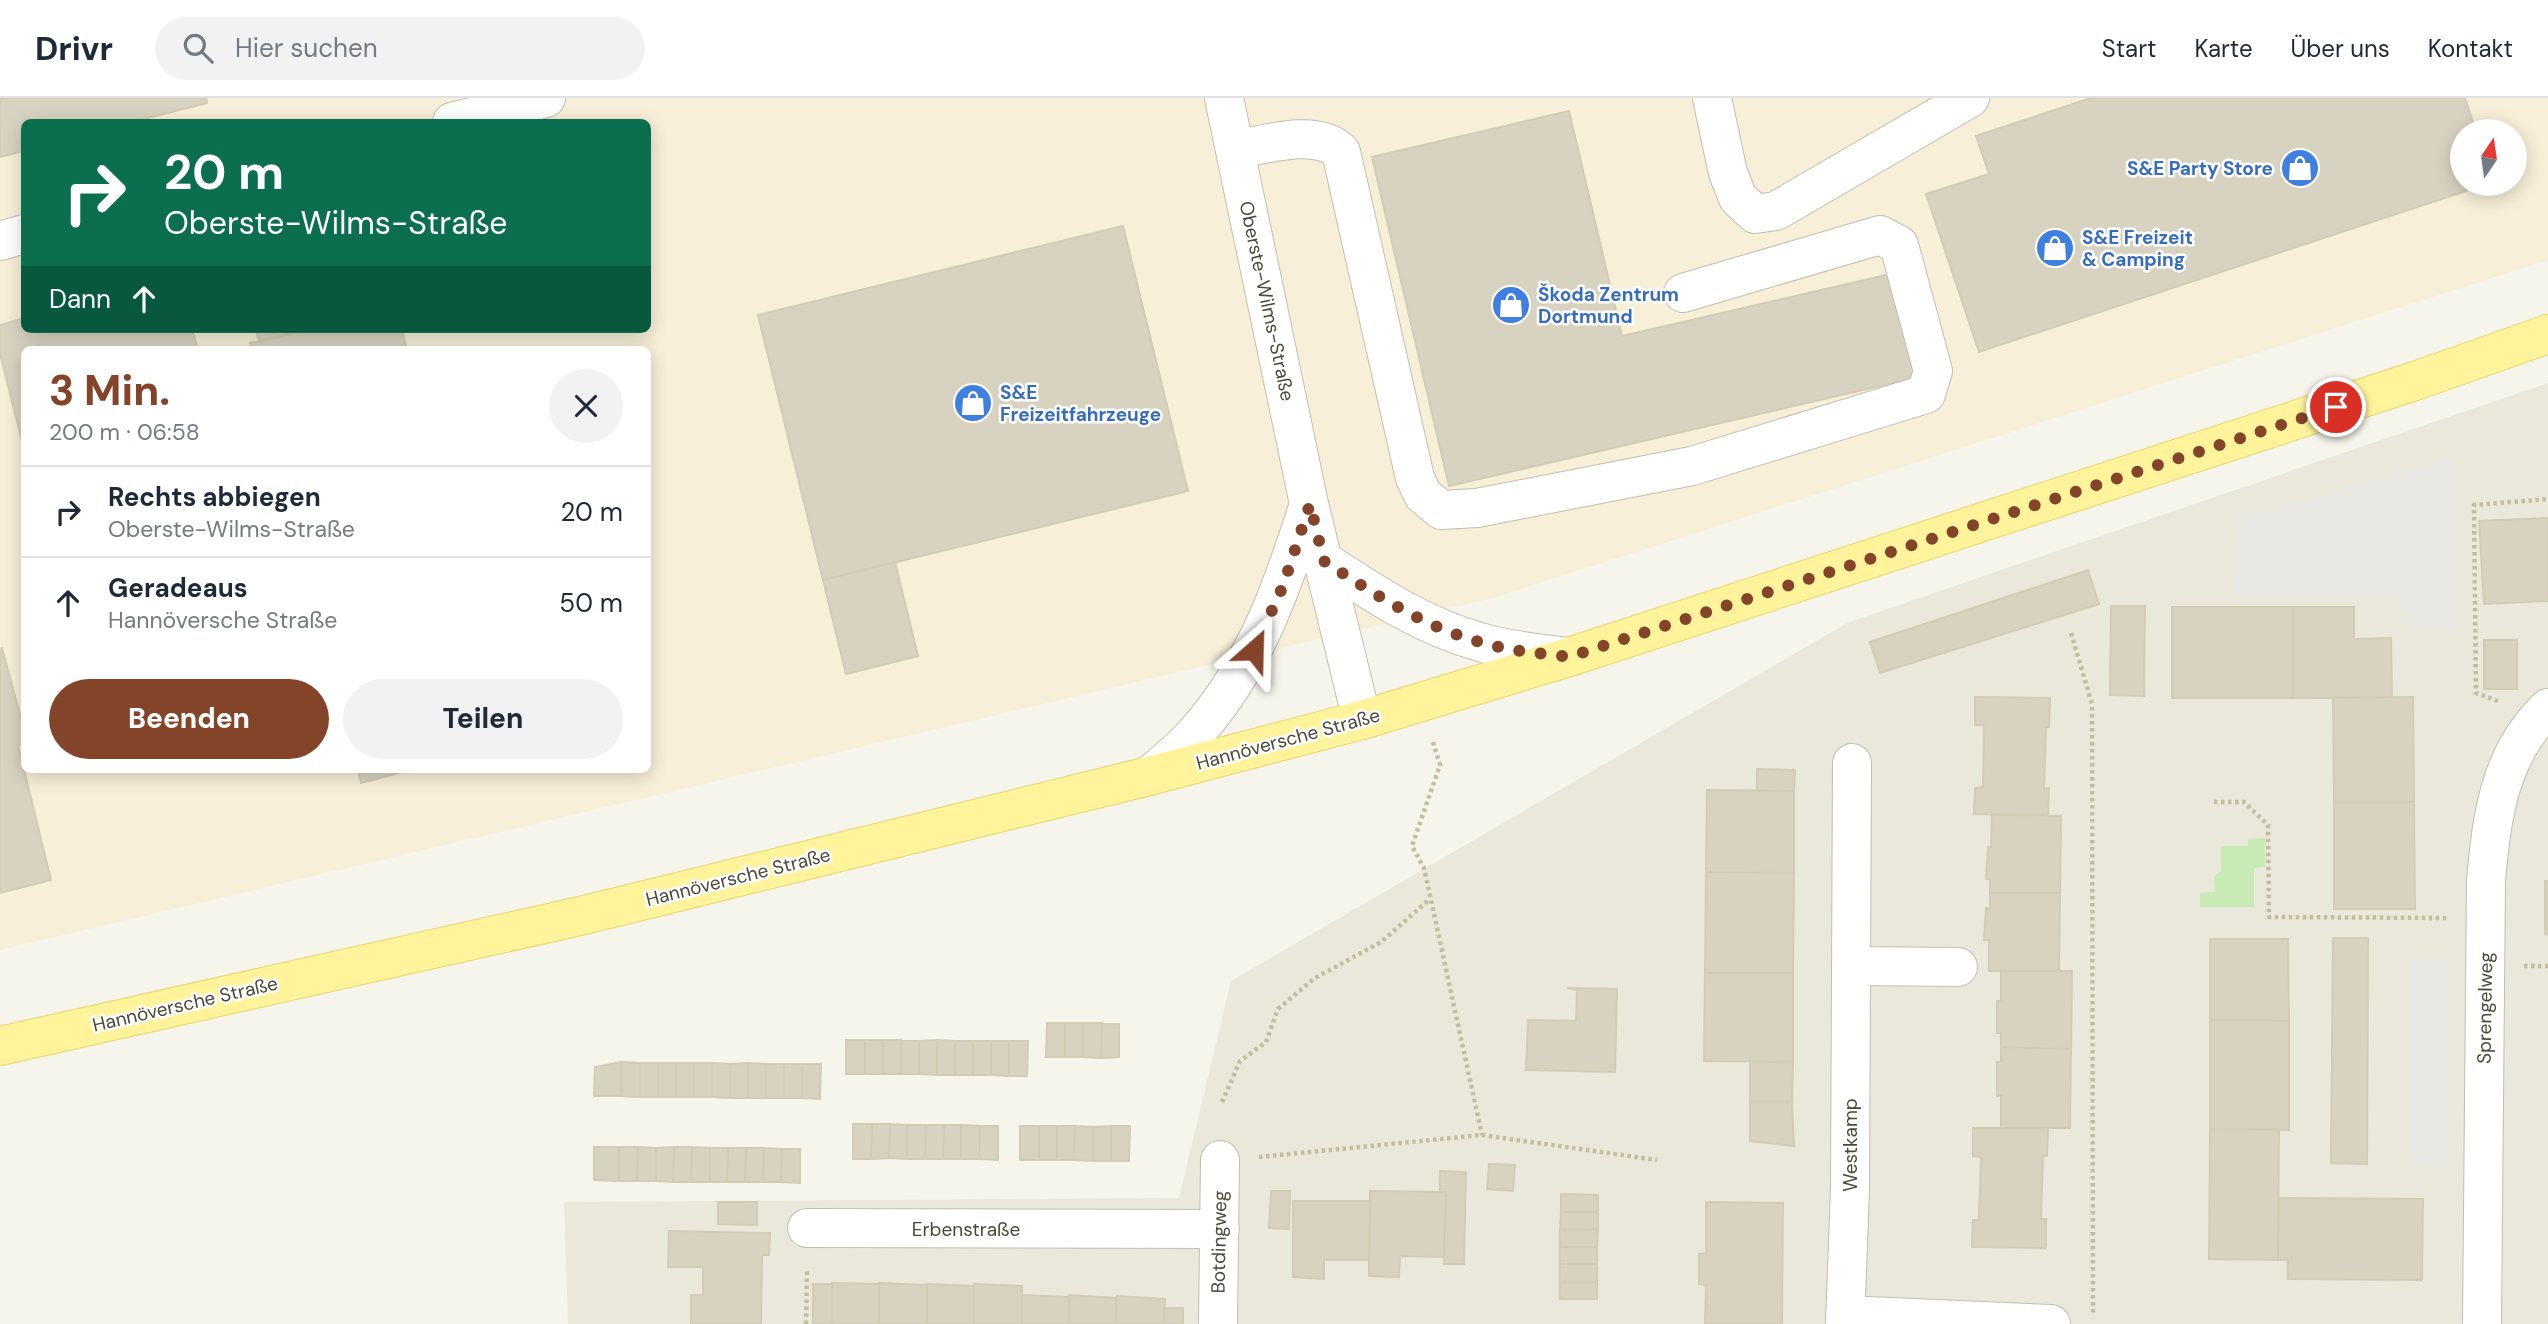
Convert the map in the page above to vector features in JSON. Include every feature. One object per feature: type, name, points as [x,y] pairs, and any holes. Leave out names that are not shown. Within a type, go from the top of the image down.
[{"type":"main road","name":"Hannöversche Straße","points":[[0,1046],[580,916],[1149,776],[1362,720],[1569,657],[2402,385],[2548,334]]},
{"type":"street","points":[[464,119],[546,98]]},
{"type":"street","name":"Oberste-Wilms-Straße","points":[[1224,98],[1310,504],[1362,720]]},
{"type":"street","points":[[1712,98],[1728,173],[1738,198],[1755,214],[1776,211],[1970,98]]},
{"type":"street","points":[[1236,150],[1275,142],[1314,139],[1332,143],[1341,152],[1415,478],[1423,495],[1441,510],[1477,508],[1692,466],[1912,401],[1926,394],[1933,371],[1899,245],[1880,235],[1683,293]]},
{"type":"street","points":[[0,241],[21,235]]},
{"type":"street","points":[[1149,776],[1192,737],[1220,702],[1254,650],[1283,586],[1310,504]]},
{"type":"street","points":[[1324,561],[1398,609],[1451,632],[1522,652],[1569,657]]},
{"type":"street","name":"Sprengelweg","points":[[2482,1324],[2486,880],[2492,816],[2512,755],[2544,712]]},
{"type":"street","name":"Westkamp","points":[[1845,1319],[1850,1189],[1852,763]]},
{"type":"street","points":[[1851,966],[1958,967]]},
{"type":"street","name":"Botdingweg","points":[[1218,1324],[1220,1160]]},
{"type":"street","name":"Erbenstraße","points":[[807,1228],[1220,1229]]},
{"type":"street","points":[[1845,1319],[2051,1324]]},
{"type":"path","points":[[2544,712],[2476,693],[2474,505],[2548,499]]},
{"type":"path","points":[[2071,634],[2092,704],[2093,1324]]},
{"type":"path","points":[[1433,742],[1440,765],[1412,846],[1424,868],[1482,1135]]},
{"type":"path","points":[[2214,802],[2244,802],[2269,825],[2269,917],[2457,918]]},
{"type":"path","points":[[1222,1102],[1240,1061],[1266,1042],[1278,1009],[1315,978],[1381,942],[1430,898]]},
{"type":"path","points":[[1220,1160],[1482,1135],[1657,1160]]},
{"type":"path","points":[[806,1324],[807,1228]]},
{"type":"shaded area","points":[[0,98],[2548,98],[2548,260],[1493,598],[0,950]]},
{"type":"shaded area","points":[[2548,383],[2548,1324],[568,1324],[564,1202],[1179,1198],[1231,981],[1849,622]]},
{"type":"shaded area","points":[[2456,456],[2457,631],[2409,629],[2399,598],[2234,597],[2238,520]]},
{"type":"shaded area","points":[[2410,959],[2447,959],[2447,1165],[2410,1166]]},
{"type":"green space","points":[[2265,838],[2265,867],[2254,868],[2254,907],[2200,907],[2200,893],[2215,892],[2214,877],[2221,871],[2221,846],[2248,846],[2248,839]]},
{"type":"building","points":[[0,98],[206,98],[207,103],[144,119],[21,119],[21,152],[0,157]]},
{"type":"building","points":[[2091,98],[2465,98],[2472,119],[2450,119],[2451,196],[1979,352],[1926,194],[1989,174],[1976,136]]},
{"type":"building","name":"Škoda Zentrum Dortmund","points":[[1569,111],[1622,336],[1890,274],[1915,378],[1449,486],[1372,157]]},
{"type":"building","name":"S&E Freizeitfahrzeuge","points":[[1123,226],[1188,491],[823,580],[758,315]]},
{"type":"building","points":[[21,319],[21,333],[193,333],[197,346],[21,346],[21,437],[0,354],[0,325]]},
{"type":"building","points":[[257,333],[295,333],[259,342]]},
{"type":"building","points":[[294,333],[403,333],[406,346],[250,346],[250,343]]},
{"type":"building","points":[[2548,518],[2548,601],[2484,604],[2479,521]]},
{"type":"building","points":[[895,562],[918,656],[846,674],[823,580]]},
{"type":"building","points":[[2088,570],[2099,604],[1880,673],[1870,642]]},
{"type":"building","points":[[2111,606],[2145,606],[2144,696],[2110,695]]},
{"type":"building","points":[[2172,607],[2293,607],[2293,698],[2172,698]]},
{"type":"building","points":[[2293,607],[2354,607],[2354,639],[2391,638],[2392,697],[2293,698]]},
{"type":"building","points":[[2484,640],[2517,640],[2517,689],[2484,689]]},
{"type":"building","points":[[2,648],[21,718],[21,744],[18,745],[21,773],[25,773],[51,880],[0,893]]},
{"type":"building","points":[[1975,697],[2050,698],[2044,789],[2049,788],[2048,815],[1974,814],[1975,788],[1983,787],[1984,725],[1975,725]]},
{"type":"building","points":[[2413,697],[2414,802],[2334,802],[2333,698]]},
{"type":"building","points":[[1757,769],[1795,770],[1794,791],[1757,791]]},
{"type":"building","points":[[359,773],[399,773],[361,783]]},
{"type":"building","points":[[1707,790],[1794,791],[1794,873],[1706,872]]},
{"type":"building","points":[[2334,802],[2414,802],[2415,909],[2334,909]]},
{"type":"building","points":[[1992,815],[2061,816],[2060,893],[1990,893],[1990,879],[1986,879]]},
{"type":"building","points":[[1706,872],[1794,873],[1793,973],[1705,973]]},
{"type":"building","points":[[2545,881],[2548,881],[2548,935],[2545,934]]},
{"type":"building","points":[[1990,893],[2060,893],[2059,971],[1989,971],[1989,940],[1984,940]]},
{"type":"building","points":[[2333,938],[2368,938],[2367,1164],[2331,1163]]},
{"type":"building","points":[[2210,939],[2288,939],[2289,1021],[2210,1020]]},
{"type":"building","points":[[2001,971],[2072,971],[2071,1049],[2001,1047],[2001,1033],[1997,1033],[1997,1001],[2001,1001]]},
{"type":"building","points":[[1705,973],[1793,973],[1793,1062],[1704,1061]]},
{"type":"building","points":[[1567,988],[1617,989],[1615,1072],[1526,1070],[1528,1020],[1576,1021],[1577,990]]},
{"type":"building","points":[[2210,1020],[2289,1021],[2289,1130],[2210,1129]]},
{"type":"building","points":[[1047,1023],[1065,1023],[1065,1057],[1046,1057]]},
{"type":"building","points":[[1065,1023],[1083,1023],[1083,1057],[1065,1057]]},
{"type":"building","points":[[1083,1023],[1102,1023],[1101,1058],[1083,1057]]},
{"type":"building","points":[[1102,1023],[1119,1024],[1119,1057],[1101,1058]]},
{"type":"building","points":[[846,1040],[865,1040],[865,1074],[846,1074]]},
{"type":"building","points":[[865,1040],[883,1040],[883,1074],[865,1074]]},
{"type":"building","points":[[883,1040],[901,1040],[901,1074],[883,1074]]},
{"type":"building","points":[[901,1040],[919,1041],[919,1074],[901,1074]]},
{"type":"building","points":[[937,1040],[937,1075],[919,1074],[919,1041]]},
{"type":"building","points":[[937,1040],[955,1041],[955,1075],[937,1075]]},
{"type":"building","points":[[955,1041],[973,1041],[973,1075],[955,1075]]},
{"type":"building","points":[[973,1041],[991,1041],[991,1075],[973,1075]]},
{"type":"building","points":[[991,1041],[1009,1041],[1009,1076],[991,1075]]},
{"type":"building","points":[[1009,1041],[1028,1041],[1027,1076],[1009,1076]]},
{"type":"building","points":[[2001,1047],[2071,1049],[2070,1128],[2001,1128],[1997,1062],[2001,1062]]},
{"type":"building","points":[[621,1062],[621,1096],[594,1096],[595,1067]]},
{"type":"building","points":[[621,1062],[640,1063],[640,1097],[621,1096]]},
{"type":"building","points":[[1750,1062],[1793,1062],[1792,1102],[1750,1102]]},
{"type":"building","points":[[640,1063],[658,1063],[658,1097],[640,1097]]},
{"type":"building","points":[[658,1063],[676,1063],[676,1097],[658,1097]]},
{"type":"building","points":[[676,1063],[694,1063],[694,1097],[676,1097]]},
{"type":"building","points":[[694,1063],[712,1063],[712,1097],[694,1097]]},
{"type":"building","points":[[712,1063],[730,1064],[730,1098],[712,1097]]},
{"type":"building","points":[[748,1063],[766,1064],[766,1098],[748,1098]]},
{"type":"building","points":[[748,1063],[748,1098],[730,1098],[730,1064]]},
{"type":"building","points":[[766,1064],[784,1064],[784,1098],[766,1098]]},
{"type":"building","points":[[784,1064],[802,1064],[802,1098],[784,1098]]},
{"type":"building","points":[[802,1064],[821,1064],[820,1099],[802,1098]]},
{"type":"building","points":[[1750,1102],[1792,1102],[1794,1146],[1750,1141]]},
{"type":"building","points":[[853,1124],[872,1124],[871,1159],[853,1159]]},
{"type":"building","points":[[872,1124],[890,1124],[889,1158],[871,1159]]},
{"type":"building","points":[[890,1124],[907,1125],[907,1159],[889,1158]]},
{"type":"building","points":[[907,1125],[926,1125],[925,1159],[907,1159]]},
{"type":"building","points":[[926,1125],[944,1125],[943,1159],[925,1159]]},
{"type":"building","points":[[944,1125],[961,1125],[961,1159],[943,1159]]},
{"type":"building","points":[[961,1125],[980,1126],[979,1159],[961,1159]]},
{"type":"building","points":[[980,1126],[998,1126],[998,1160],[979,1159]]},
{"type":"building","points":[[1020,1126],[1039,1126],[1039,1160],[1020,1160]]},
{"type":"building","points":[[1039,1126],[1057,1126],[1057,1160],[1039,1160]]},
{"type":"building","points":[[1057,1126],[1075,1126],[1074,1160],[1057,1160]]},
{"type":"building","points":[[1075,1126],[1093,1127],[1093,1161],[1074,1160]]},
{"type":"building","points":[[1111,1126],[1130,1126],[1129,1161],[1111,1161]]},
{"type":"building","points":[[1111,1126],[1111,1161],[1093,1161],[1093,1127]]},
{"type":"building","points":[[1973,1128],[2048,1128],[2047,1156],[2043,1156],[2041,1219],[2046,1219],[2046,1248],[1972,1247],[1973,1220],[1979,1220],[1981,1157],[1973,1156]]},
{"type":"building","points":[[2210,1129],[2279,1130],[2278,1260],[2209,1259]]},
{"type":"building","points":[[594,1147],[619,1147],[619,1181],[594,1180]]},
{"type":"building","points":[[619,1147],[638,1147],[637,1181],[619,1181]]},
{"type":"building","points":[[638,1147],[656,1148],[656,1181],[637,1181]]},
{"type":"building","points":[[674,1147],[692,1147],[691,1182],[673,1182]]},
{"type":"building","points":[[674,1147],[673,1182],[656,1181],[656,1148]]},
{"type":"building","points":[[692,1147],[710,1148],[710,1182],[691,1182]]},
{"type":"building","points":[[710,1148],[728,1148],[727,1182],[710,1182]]},
{"type":"building","points":[[728,1148],[746,1148],[745,1182],[727,1182]]},
{"type":"building","points":[[746,1148],[764,1148],[763,1182],[745,1182]]},
{"type":"building","points":[[764,1148],[782,1149],[781,1182],[763,1182]]},
{"type":"building","points":[[782,1149],[800,1149],[800,1183],[781,1182]]},
{"type":"building","points":[[1489,1164],[1515,1165],[1513,1191],[1487,1189]]},
{"type":"building","points":[[1440,1171],[1466,1172],[1464,1264],[1444,1264],[1446,1192],[1440,1192]]},
{"type":"building","points":[[1271,1191],[1290,1191],[1289,1229],[1269,1228]]},
{"type":"building","points":[[1370,1191],[1446,1192],[1444,1257],[1400,1256],[1399,1277],[1369,1276]]},
{"type":"building","points":[[1561,1194],[1598,1195],[1598,1212],[1561,1212]]},
{"type":"building","points":[[2279,1198],[2423,1199],[2422,1280],[2288,1279],[2288,1260],[2278,1260]]},
{"type":"building","points":[[1293,1201],[1370,1201],[1369,1276],[1369,1260],[1324,1260],[1324,1279],[1293,1277]]},
{"type":"building","points":[[718,1202],[757,1202],[757,1225],[718,1224]]},
{"type":"building","points":[[1706,1202],[1783,1203],[1782,1324],[1705,1324],[1706,1285],[1699,1284],[1699,1254],[1706,1253]]},
{"type":"building","points":[[1561,1212],[1598,1212],[1598,1229],[1560,1230]]},
{"type":"building","points":[[1598,1229],[1597,1247],[1560,1247],[1560,1230]]},
{"type":"building","points":[[669,1231],[770,1233],[769,1255],[762,1255],[761,1324],[691,1324],[691,1295],[703,1295],[703,1267],[668,1267]]},
{"type":"building","points":[[1560,1247],[1597,1247],[1597,1264],[1560,1264]]},
{"type":"building","points":[[1560,1264],[1597,1264],[1597,1282],[1560,1282]]},
{"type":"building","points":[[1560,1282],[1597,1282],[1597,1299],[1560,1299]]},
{"type":"building","points":[[832,1283],[879,1284],[879,1324],[832,1324]]},
{"type":"building","points":[[879,1283],[927,1285],[927,1324],[879,1324]]},
{"type":"building","points":[[813,1284],[832,1284],[832,1324],[813,1324]]},
{"type":"building","points":[[927,1284],[974,1286],[974,1324],[927,1324]]},
{"type":"building","points":[[974,1284],[1022,1286],[1022,1324],[974,1324]]},
{"type":"building","points":[[1022,1295],[1069,1297],[1069,1324],[1022,1324]]},
{"type":"building","points":[[1069,1295],[1116,1298],[1116,1324],[1069,1324]]},
{"type":"building","points":[[1117,1296],[1165,1299],[1164,1324],[1116,1324]]},
{"type":"building","points":[[1165,1308],[1183,1308],[1183,1324],[1164,1324]]},
{"type":"place","name":"S&E Party Store","points":[[2300,168]]},
{"type":"place","name":"S&E Freizeit & Camping","points":[[2055,248]]},
{"type":"place","name":"Škoda Zentrum Dortmund","points":[[1511,305]]},
{"type":"place","name":"S&E Freizeitfahrzeuge","points":[[973,403]]},
{"type":"route","points":[[1254,650],[1283,586],[1310,504],[1324,561],[1398,609],[1479,642],[1522,652],[1569,657],[2336,407]]}]
